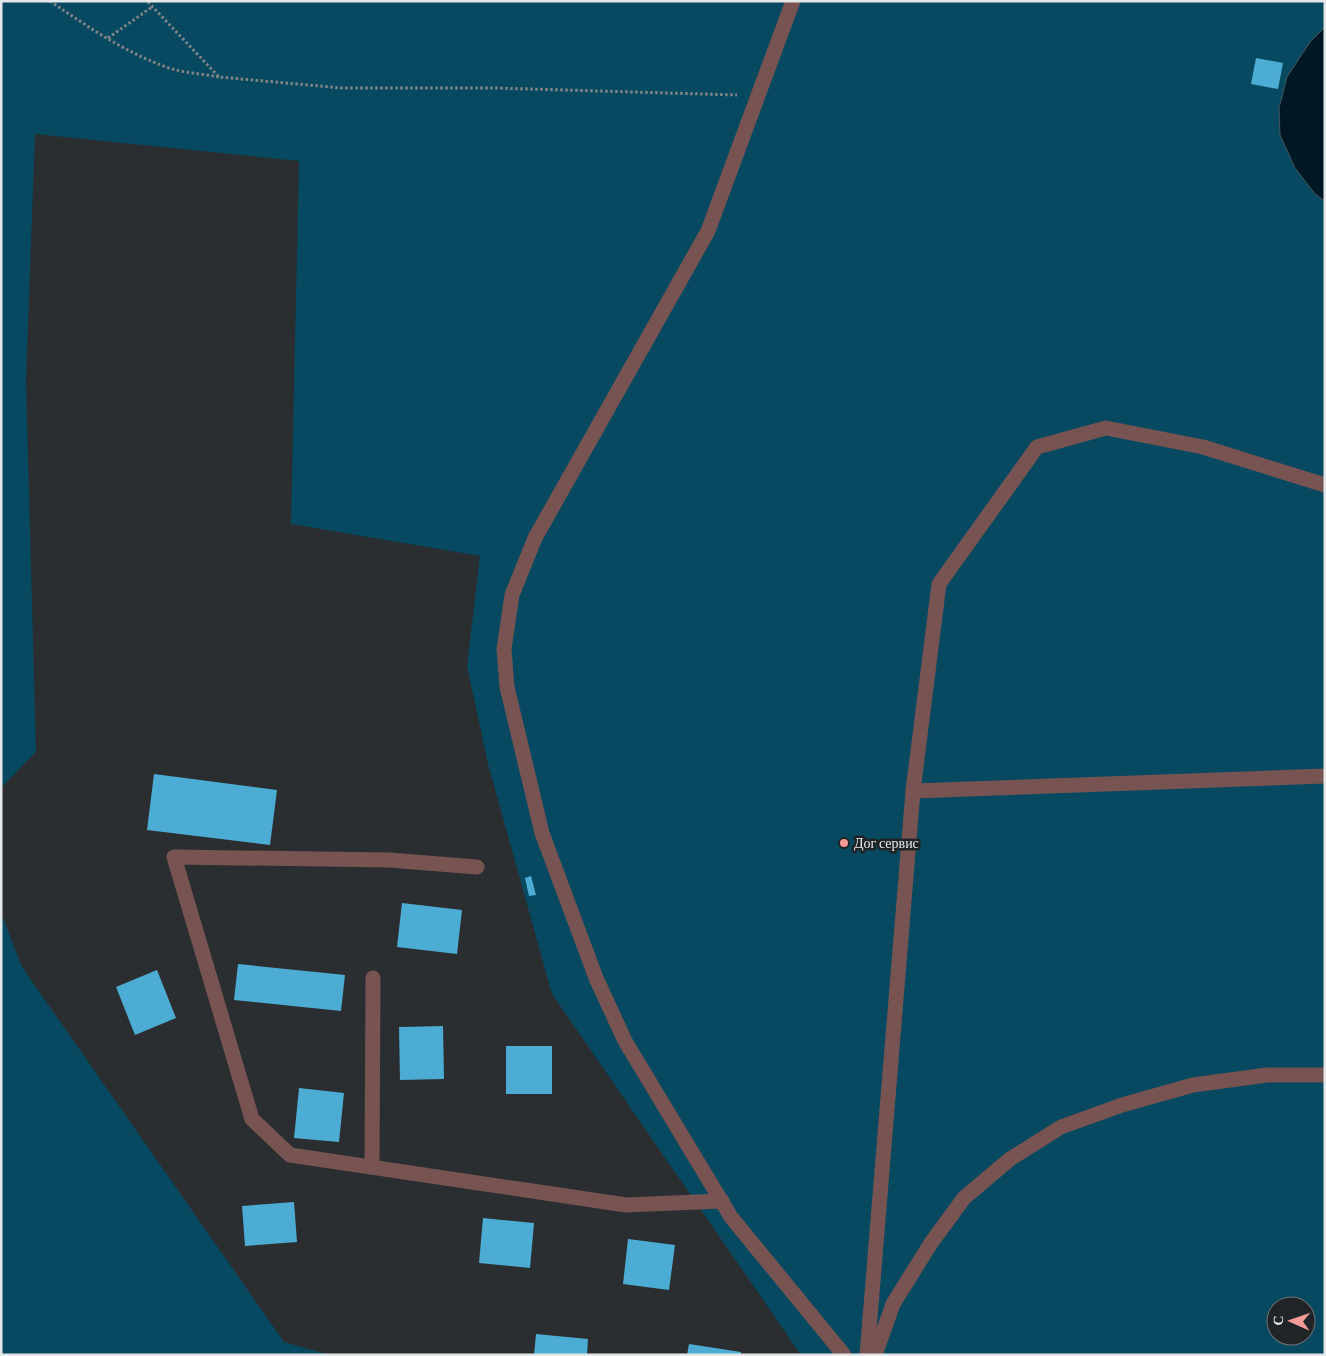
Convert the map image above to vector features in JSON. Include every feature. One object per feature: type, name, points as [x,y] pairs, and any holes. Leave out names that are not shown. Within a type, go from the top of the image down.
[{"type":"street","points":[[793,1],[708,231],[535,538],[512,595],[504,649],[507,686],[542,833],[596,978],[625,1041],[731,1217],[844,1355]]},
{"type":"street","points":[[867,1355],[913,791],[939,584],[1038,447],[1106,428],[1203,447],[1325,485]]},
{"type":"street","points":[[913,791],[1325,776]]},
{"type":"street","points":[[477,867],[389,860],[174,857],[252,1119],[290,1155],[626,1205],[722,1202]]},
{"type":"street","points":[[372,1167],[373,978]]},
{"type":"street","points":[[875,1355],[893,1304],[931,1243],[964,1198],[1010,1159],[1061,1127],[1122,1105],[1193,1085],[1267,1075],[1325,1075]]},
{"type":"path","points":[[50,1],[87,26],[130,51],[170,68],[219,78],[342,88],[496,88],[758,96]]},
{"type":"path","points":[[148,2],[219,78]]},
{"type":"path","points":[[107,38],[152,7]]},
{"type":"shaded area","points":[[1,1],[1325,1],[1325,27],[1310,42],[1280,135],[1293,163],[1304,180],[1325,201],[1325,1355],[801,1355],[552,994],[488,764],[467,666],[480,556],[291,524],[299,161],[35,134],[26,381],[36,752],[1,788]]},
{"type":"shaded area","points":[[1325,27],[1325,201],[1315,194],[1295,168],[1280,135],[1279,108],[1287,77],[1310,42]]},
{"type":"shaded area","points":[[1,913],[22,967],[284,1342],[330,1355],[1,1355]]},
{"type":"building","points":[[1256,58],[1283,63],[1278,89],[1251,84]]},
{"type":"building","points":[[154,774],[277,790],[270,845],[147,830]]},
{"type":"building","points":[[531,876],[536,895],[529,896],[525,878]]},
{"type":"building","points":[[402,903],[462,910],[457,954],[397,947]]},
{"type":"building","points":[[238,964],[345,975],[341,1011],[234,1000]]},
{"type":"building","points":[[157,970],[176,1018],[135,1035],[116,987]]},
{"type":"building","points":[[443,1026],[444,1079],[400,1080],[399,1027]]},
{"type":"building","points":[[506,1046],[552,1046],[552,1094],[506,1094]]},
{"type":"building","points":[[299,1088],[344,1093],[339,1142],[294,1138]]},
{"type":"building","points":[[294,1202],[297,1242],[245,1246],[242,1206]]},
{"type":"building","points":[[483,1218],[534,1223],[530,1268],[479,1263]]},
{"type":"building","points":[[628,1239],[675,1245],[669,1290],[623,1284]]},
{"type":"building","points":[[536,1334],[588,1339],[587,1355],[534,1355]]},
{"type":"building","points":[[689,1344],[741,1352],[741,1355],[687,1355]]},
{"type":"place","name":"Дог сервис","points":[[844,843]]}]
